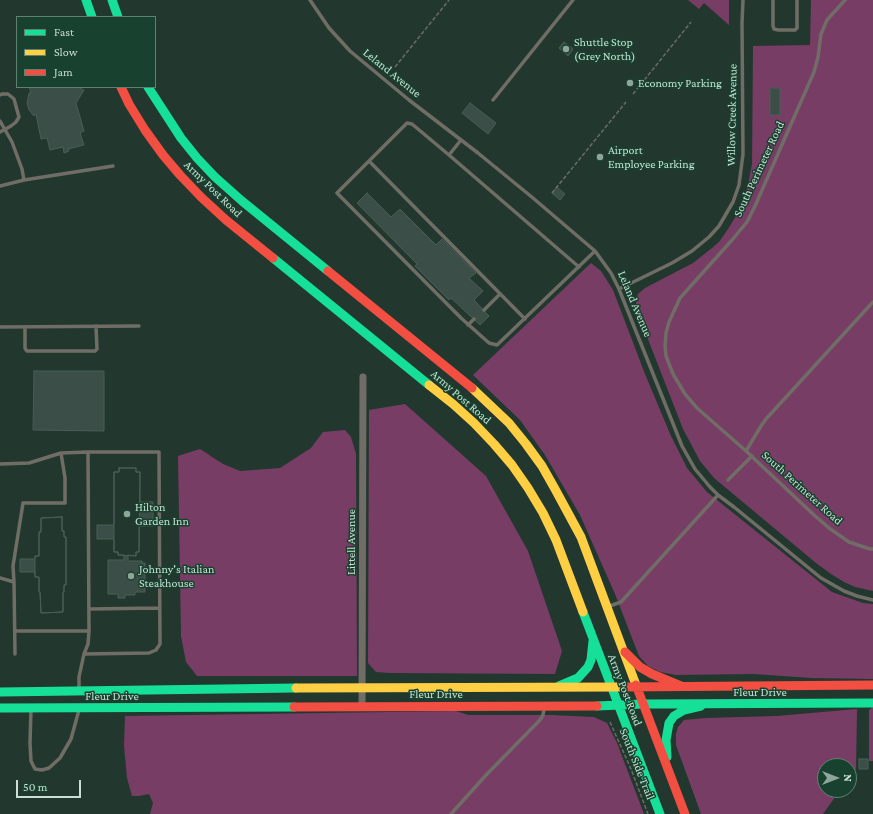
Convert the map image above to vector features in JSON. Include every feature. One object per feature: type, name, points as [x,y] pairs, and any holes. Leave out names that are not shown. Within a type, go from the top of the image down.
[{"type":"main road","points":[[86,0],[92,16]]},
{"type":"main road","points":[[112,0],[118,16]]},
{"type":"main road","name":"Army Post Road","points":[[121,88],[129,104],[145,130],[163,155],[201,197],[226,220],[453,404],[474,423],[512,465],[543,513],[556,540],[660,814]]},
{"type":"main road","name":"Army Post Road","points":[[149,88],[181,138],[215,177],[470,386],[509,423],[526,444],[556,489],[582,537],[636,686],[685,814]]},
{"type":"main road","points":[[556,687],[578,678],[588,667],[593,651],[593,639]]},
{"type":"main road","points":[[623,651],[652,674],[680,686]]},
{"type":"main road","name":"Fleur Drive","points":[[0,692],[361,687],[873,685]]},
{"type":"main road","points":[[79,690],[80,708]]},
{"type":"main road","name":"Fleur Drive","points":[[0,708],[873,703]]},
{"type":"main road","points":[[667,767],[667,731],[669,723],[674,716],[684,710],[713,704]]},
{"type":"street","name":"Littell Avenue","points":[[362,706],[363,377]]},
{"type":"lane","name":"Leland Avenue","points":[[310,0],[328,28],[350,51],[409,100],[533,198],[595,251],[607,267],[619,289],[682,446],[695,469],[710,487],[821,578],[844,591],[873,600]]},
{"type":"lane","points":[[493,100],[573,0]]},
{"type":"lane","name":"Willow Creek Avenue","points":[[619,289],[672,263],[692,251],[719,226],[733,202],[739,185],[743,157],[743,0]]},
{"type":"lane","points":[[773,0],[773,26],[774,29],[778,30],[795,30],[797,28],[797,0]]},
{"type":"lane","name":"South Perimeter Road","points":[[845,0],[827,20],[821,34],[818,57],[814,72],[747,222],[680,298],[669,322],[665,346],[666,356],[673,374],[685,394],[697,408],[752,456],[814,515],[830,528],[849,542],[873,549]]},
{"type":"lane","points":[[0,95],[8,94],[14,99],[19,117],[16,122],[0,132]]},
{"type":"lane","points":[[0,121],[12,142],[24,180]]},
{"type":"lane","points":[[579,267],[412,124],[407,123],[337,193],[468,325],[489,343],[497,346],[579,267],[595,251]]},
{"type":"lane","points":[[449,155],[461,140]]},
{"type":"lane","points":[[369,161],[525,319]]},
{"type":"lane","points":[[0,186],[24,180],[113,166]]},
{"type":"lane","points":[[484,310],[500,294]]},
{"type":"lane","points":[[746,451],[766,419],[873,302]]},
{"type":"lane","points":[[468,325],[474,319]]},
{"type":"lane","points":[[26,327],[27,351],[95,351],[97,349],[96,326]]},
{"type":"lane","points":[[0,327],[139,326]]},
{"type":"lane","points":[[79,690],[79,677],[84,654],[88,644],[89,631],[88,452]]},
{"type":"lane","points":[[0,464],[29,463],[61,453],[159,452],[160,644],[156,650],[149,653],[84,654]]},
{"type":"lane","points":[[15,654],[13,566],[23,503],[65,503],[65,478],[61,453]]},
{"type":"lane","points":[[728,480],[752,456]]},
{"type":"lane","points":[[607,607],[622,602],[718,495]]},
{"type":"lane","points":[[0,578],[14,582]]},
{"type":"lane","points":[[89,609],[159,608]]},
{"type":"lane","points":[[15,631],[89,631]]},
{"type":"lane","points":[[451,814],[487,774],[540,720],[543,715],[544,706]]},
{"type":"lane","points":[[31,708],[31,761],[35,769],[42,770],[49,768],[60,758],[71,738],[80,708]]},
{"type":"path","points":[[395,66],[449,0]]},
{"type":"path","points":[[633,94],[692,22]]},
{"type":"path","points":[[552,193],[626,102]]},
{"type":"path","name":"South Side Trail","points":[[610,722],[631,769],[648,814]]},
{"type":"shaded area","points":[[688,0],[729,0],[729,25],[704,3],[699,9]]},
{"type":"shaded area","points":[[811,0],[873,0],[873,591],[855,587],[831,574],[714,478],[700,461],[683,429],[637,311],[636,304],[638,294],[645,288],[693,263],[719,242],[736,216],[742,204],[748,185],[752,164],[753,46],[810,45]]},
{"type":"shaded area","points":[[591,263],[601,271],[613,290],[645,374],[671,436],[687,468],[707,492],[832,592],[863,603],[873,604],[873,679],[812,678],[754,674],[676,675],[660,672],[648,666],[639,656],[615,594],[580,515],[545,455],[520,420],[473,375]]},
{"type":"shaded area","points":[[405,404],[486,476],[528,551],[562,651],[555,674],[390,673],[376,672],[368,663],[369,410]]},
{"type":"shaded area","points":[[345,430],[351,437],[356,454],[357,676],[197,676],[186,662],[181,636],[178,456],[200,449],[223,464],[240,471],[280,468],[311,448],[323,432]]},
{"type":"shaded area","points":[[873,707],[873,761],[869,761],[869,710]]},
{"type":"shaded area","points":[[857,709],[856,758],[817,758],[817,798],[834,798],[823,814],[701,814],[676,745],[676,734],[678,727],[684,720],[777,716]]},
{"type":"shaded area","points":[[456,711],[468,715],[551,715],[594,717],[607,723],[617,743],[644,814],[150,814],[153,803],[149,794],[132,796],[127,778],[124,746],[125,716]]},
{"type":"building","name":"Shuttle Stop (Grey North)","points":[[564,42],[573,49],[568,56],[559,48]]},
{"type":"building","points":[[29,88],[79,88],[84,90],[76,103],[84,131],[80,133],[84,145],[68,149],[69,151],[64,153],[63,147],[50,150],[47,138],[41,139],[36,114],[34,116],[29,110],[27,103],[29,93],[31,93]]},
{"type":"building","points":[[770,88],[780,88],[780,115],[770,115]]},
{"type":"building","points":[[470,103],[496,123],[488,134],[462,113]]},
{"type":"building","points":[[557,187],[565,194],[560,200],[552,193]]},
{"type":"building","points":[[367,193],[391,217],[400,209],[436,245],[442,239],[476,273],[469,278],[483,291],[474,300],[489,316],[480,325],[451,298],[449,300],[415,266],[417,264],[357,203]]},
{"type":"building","points":[[34,371],[104,371],[104,431],[33,430]]},
{"type":"building","name":"Hilton Garden Inn","points":[[119,468],[136,468],[136,472],[140,472],[139,552],[136,552],[136,556],[118,555],[118,552],[114,552],[114,472],[119,472]]},
{"type":"building","points":[[119,468],[136,468],[136,472],[140,472],[140,502],[153,502],[153,526],[139,526],[139,552],[136,552],[136,556],[128,555],[128,561],[142,561],[142,563],[145,563],[145,592],[135,592],[135,595],[125,595],[125,598],[118,598],[118,594],[108,594],[108,560],[124,560],[124,555],[118,555],[118,552],[114,552],[114,539],[97,539],[97,525],[114,525],[114,472],[119,472]]},
{"type":"building","points":[[62,517],[62,531],[64,531],[64,537],[66,537],[66,585],[64,585],[63,592],[63,612],[41,613],[39,577],[35,577],[35,556],[39,556],[39,532],[41,532],[41,518]]},
{"type":"building","points":[[62,517],[62,531],[64,531],[64,537],[66,537],[66,585],[64,585],[63,592],[63,612],[41,613],[39,577],[35,577],[35,572],[20,572],[20,559],[35,559],[35,556],[39,556],[39,532],[41,532],[41,518]]},
{"type":"building","points":[[859,759],[868,759],[868,769],[859,769]]},
{"type":"traffic: fast","points":[[86,0],[92,16]]},
{"type":"traffic: fast","points":[[112,0],[118,16]]},
{"type":"traffic: fast","points":[[149,88],[181,138],[215,177],[328,271]]},
{"type":"traffic: fast","points":[[273,258],[429,385]]},
{"type":"traffic: fast","points":[[583,612],[660,814]]},
{"type":"traffic: fast","points":[[559,686],[578,678],[588,667],[591,660],[593,641]]},
{"type":"traffic: fast","points":[[0,692],[296,688]]},
{"type":"traffic: fast","points":[[597,706],[643,704],[873,703]]},
{"type":"traffic: fast","points":[[667,757],[666,740],[669,723],[674,716],[684,710],[701,706]]},
{"type":"traffic: fast","points":[[0,708],[294,707]]},
{"type":"traffic: slow","points":[[429,385],[474,423],[512,465],[528,488],[543,513],[556,540],[583,612]]},
{"type":"traffic: slow","points":[[472,388],[509,423],[542,466],[555,489],[581,537],[636,685]]},
{"type":"traffic: slow","points":[[296,688],[624,687]]},
{"type":"traffic: jam","points":[[121,88],[129,104],[145,130],[180,175],[226,220],[273,258]]},
{"type":"traffic: jam","points":[[328,271],[472,388]]},
{"type":"traffic: jam","points":[[625,652],[640,667],[652,674],[681,686]]},
{"type":"traffic: jam","points":[[636,685],[685,814]]},
{"type":"traffic: jam","points":[[624,687],[873,685]]},
{"type":"traffic: jam","points":[[294,707],[597,706]]},
{"type":"place","name":"Shuttle Stop (Grey North)","points":[[566,49]]},
{"type":"place","name":"Economy Parking","points":[[630,83]]},
{"type":"place","name":"Airport Employee Parking","points":[[600,157]]},
{"type":"place","name":"Hilton Garden Inn","points":[[127,514]]},
{"type":"place","name":"Johnny's Italian Steakhouse","points":[[131,576]]}]
